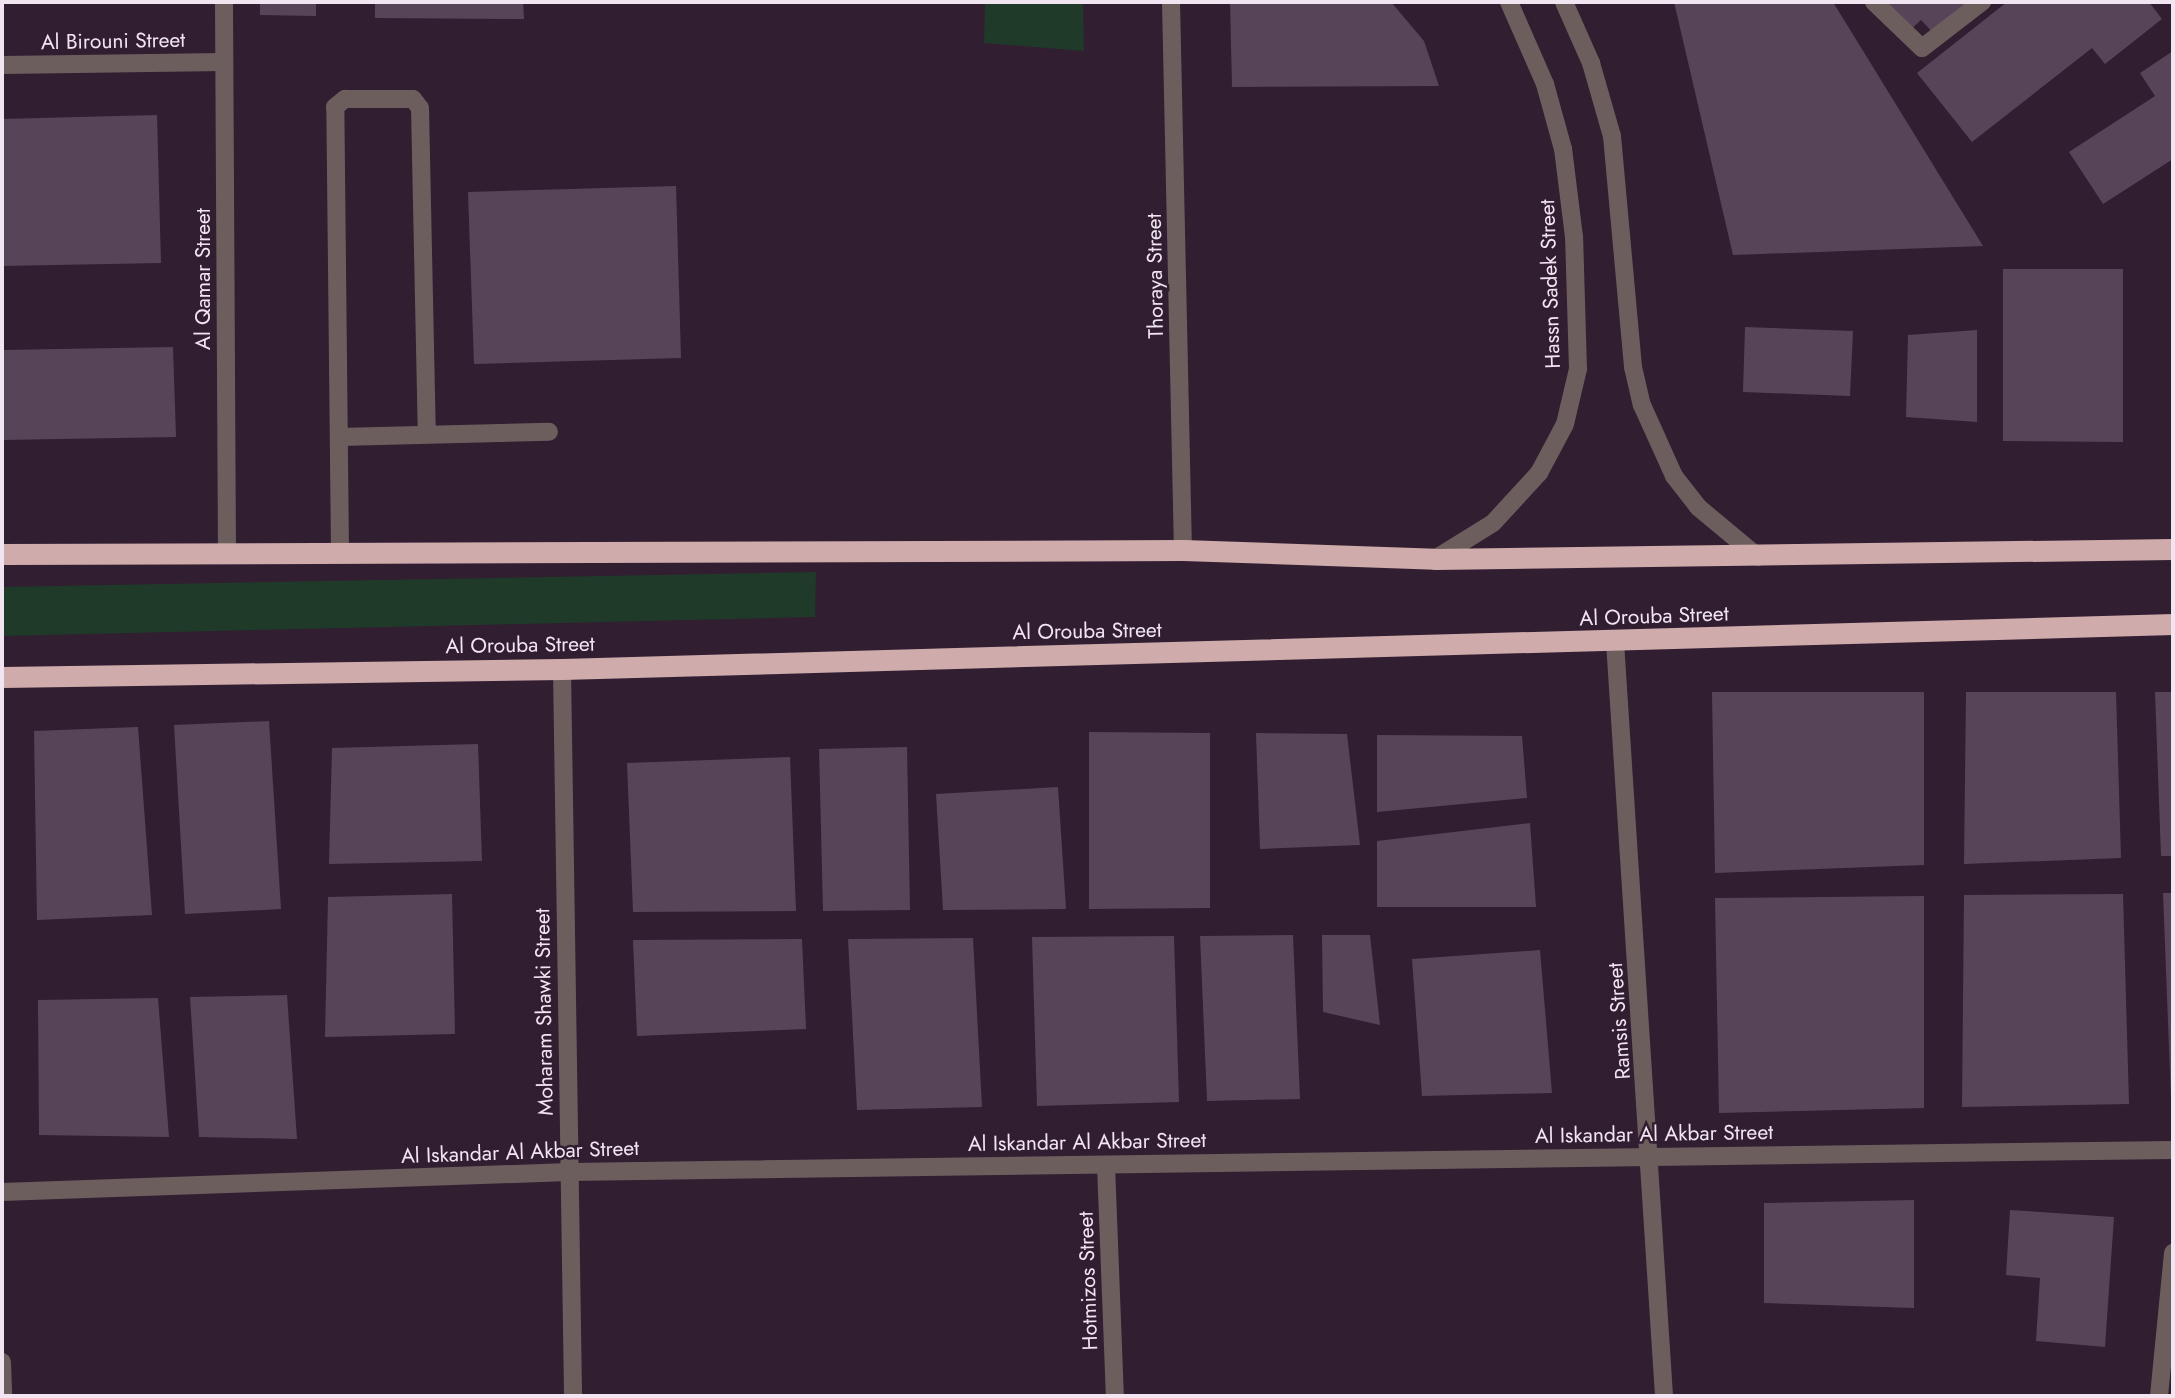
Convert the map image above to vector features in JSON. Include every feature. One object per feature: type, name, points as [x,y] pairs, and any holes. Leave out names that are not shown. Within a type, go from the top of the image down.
[{"type":"highway","points":[[2,554],[1183,550],[1435,559],[2173,550]]},
{"type":"highway","name":"Al Orouba Street","points":[[2,677],[562,669],[1615,642],[2173,624]]},
{"type":"street","name":"Al Qamar Street","points":[[224,2],[226,555]]},
{"type":"street","name":"Thoraya Street","points":[[1171,2],[1183,550]]},
{"type":"street","name":"Hassn Sadek Street","points":[[1435,559],[1493,523],[1539,473],[1565,424],[1578,369],[1574,237],[1563,149],[1541,74],[1509,2]]},
{"type":"street","points":[[1564,2],[1591,63],[1614,148],[1633,367],[1642,405],[1656,441],[1690,496],[1758,557]]},
{"type":"street","points":[[1874,2],[1922,48],[1932,46],[1982,2]]},
{"type":"street","name":"Al Birouni Street","points":[[2,65],[224,62]]},
{"type":"street","points":[[340,553],[335,107],[345,99],[413,99],[420,108],[427,433]]},
{"type":"street","points":[[339,437],[549,432]]},
{"type":"street","name":"Ramsis Street","points":[[1615,642],[1651,1157],[1664,1396]]},
{"type":"street","name":"Moharam Shawki Street","points":[[562,669],[573,1396]]},
{"type":"street","name":"Al Iskandar Al Akbar Street","points":[[2,1192],[569,1172],[2173,1150]]},
{"type":"street","name":"Hotmizos Street","points":[[1106,1165],[1115,1396]]},
{"type":"street","points":[[2159,1396],[2173,1253]]},
{"type":"street","points":[[2,1362],[4,1396]]},
{"type":"green space","points":[[985,2],[1083,2],[1084,51],[984,43]]},
{"type":"green space","points":[[816,572],[815,617],[2,636],[2,587]]},
{"type":"building","points":[[260,2],[316,2],[316,16],[260,15]]},
{"type":"building","points":[[375,2],[523,2],[524,19],[375,18]]},
{"type":"building","points":[[1230,2],[1391,2],[1424,41],[1439,86],[1232,87]]},
{"type":"building","points":[[1674,2],[1833,2],[1983,246],[1733,255]]},
{"type":"building","points":[[1882,2],[1971,2],[1935,35],[1921,20],[1909,31]]},
{"type":"building","points":[[2007,2],[2149,2],[2162,19],[2105,64],[2092,48],[1972,142],[1917,73]]},
{"type":"building","points":[[2173,51],[2173,159],[2103,204],[2069,152],[2155,96],[2140,73]]},
{"type":"building","points":[[157,115],[161,263],[2,266],[2,119]]},
{"type":"building","points":[[676,186],[681,358],[474,364],[468,192]]},
{"type":"building","points":[[2003,269],[2123,269],[2123,442],[2003,441]]},
{"type":"building","points":[[1745,327],[1853,331],[1850,396],[1743,392]]},
{"type":"building","points":[[1977,330],[1977,422],[1906,417],[1908,335]]},
{"type":"building","points":[[173,347],[176,437],[2,440],[2,350]]},
{"type":"building","points":[[1712,692],[1924,692],[1924,865],[1715,873]]},
{"type":"building","points":[[1966,692],[2116,692],[2121,858],[1964,864]]},
{"type":"building","points":[[2155,692],[2173,692],[2173,856],[2161,856]]},
{"type":"building","points":[[269,721],[281,909],[185,914],[174,725]]},
{"type":"building","points":[[138,727],[152,915],[37,920],[34,731]]},
{"type":"building","points":[[1089,732],[1210,733],[1210,908],[1089,909]]},
{"type":"building","points":[[1256,733],[1347,734],[1360,845],[1260,849]]},
{"type":"building","points":[[1377,735],[1522,736],[1527,798],[1377,812]]},
{"type":"building","points":[[478,744],[482,861],[329,864],[332,748]]},
{"type":"building","points":[[907,747],[910,910],[823,911],[819,749]]},
{"type":"building","points":[[790,757],[796,911],[633,912],[627,763]]},
{"type":"building","points":[[1058,787],[1066,909],[943,910],[936,794]]},
{"type":"building","points":[[1530,823],[1536,907],[1377,907],[1377,841]]},
{"type":"building","points":[[2163,893],[2173,893],[2173,1099],[2171,1099]]},
{"type":"building","points":[[452,894],[455,1034],[325,1037],[328,897]]},
{"type":"building","points":[[2123,894],[2129,1104],[1962,1107],[1964,895]]},
{"type":"building","points":[[1924,896],[1924,1108],[1719,1113],[1715,898]]},
{"type":"building","points":[[1293,935],[1300,1099],[1207,1101],[1200,936]]},
{"type":"building","points":[[1322,935],[1370,935],[1380,1025],[1323,1012]]},
{"type":"building","points":[[1174,936],[1179,1102],[1037,1106],[1032,937]]},
{"type":"building","points":[[973,938],[982,1107],[857,1110],[848,939]]},
{"type":"building","points":[[802,939],[806,1029],[637,1036],[633,940]]},
{"type":"building","points":[[1540,950],[1552,1093],[1422,1096],[1412,959]]},
{"type":"building","points":[[287,995],[297,1139],[199,1137],[190,997]]},
{"type":"building","points":[[158,998],[169,1137],[39,1135],[38,1000]]},
{"type":"building","points":[[1914,1200],[1914,1308],[1764,1303],[1764,1203]]},
{"type":"building","points":[[2010,1210],[2114,1217],[2105,1347],[2036,1341],[2040,1278],[2006,1275]]}]
